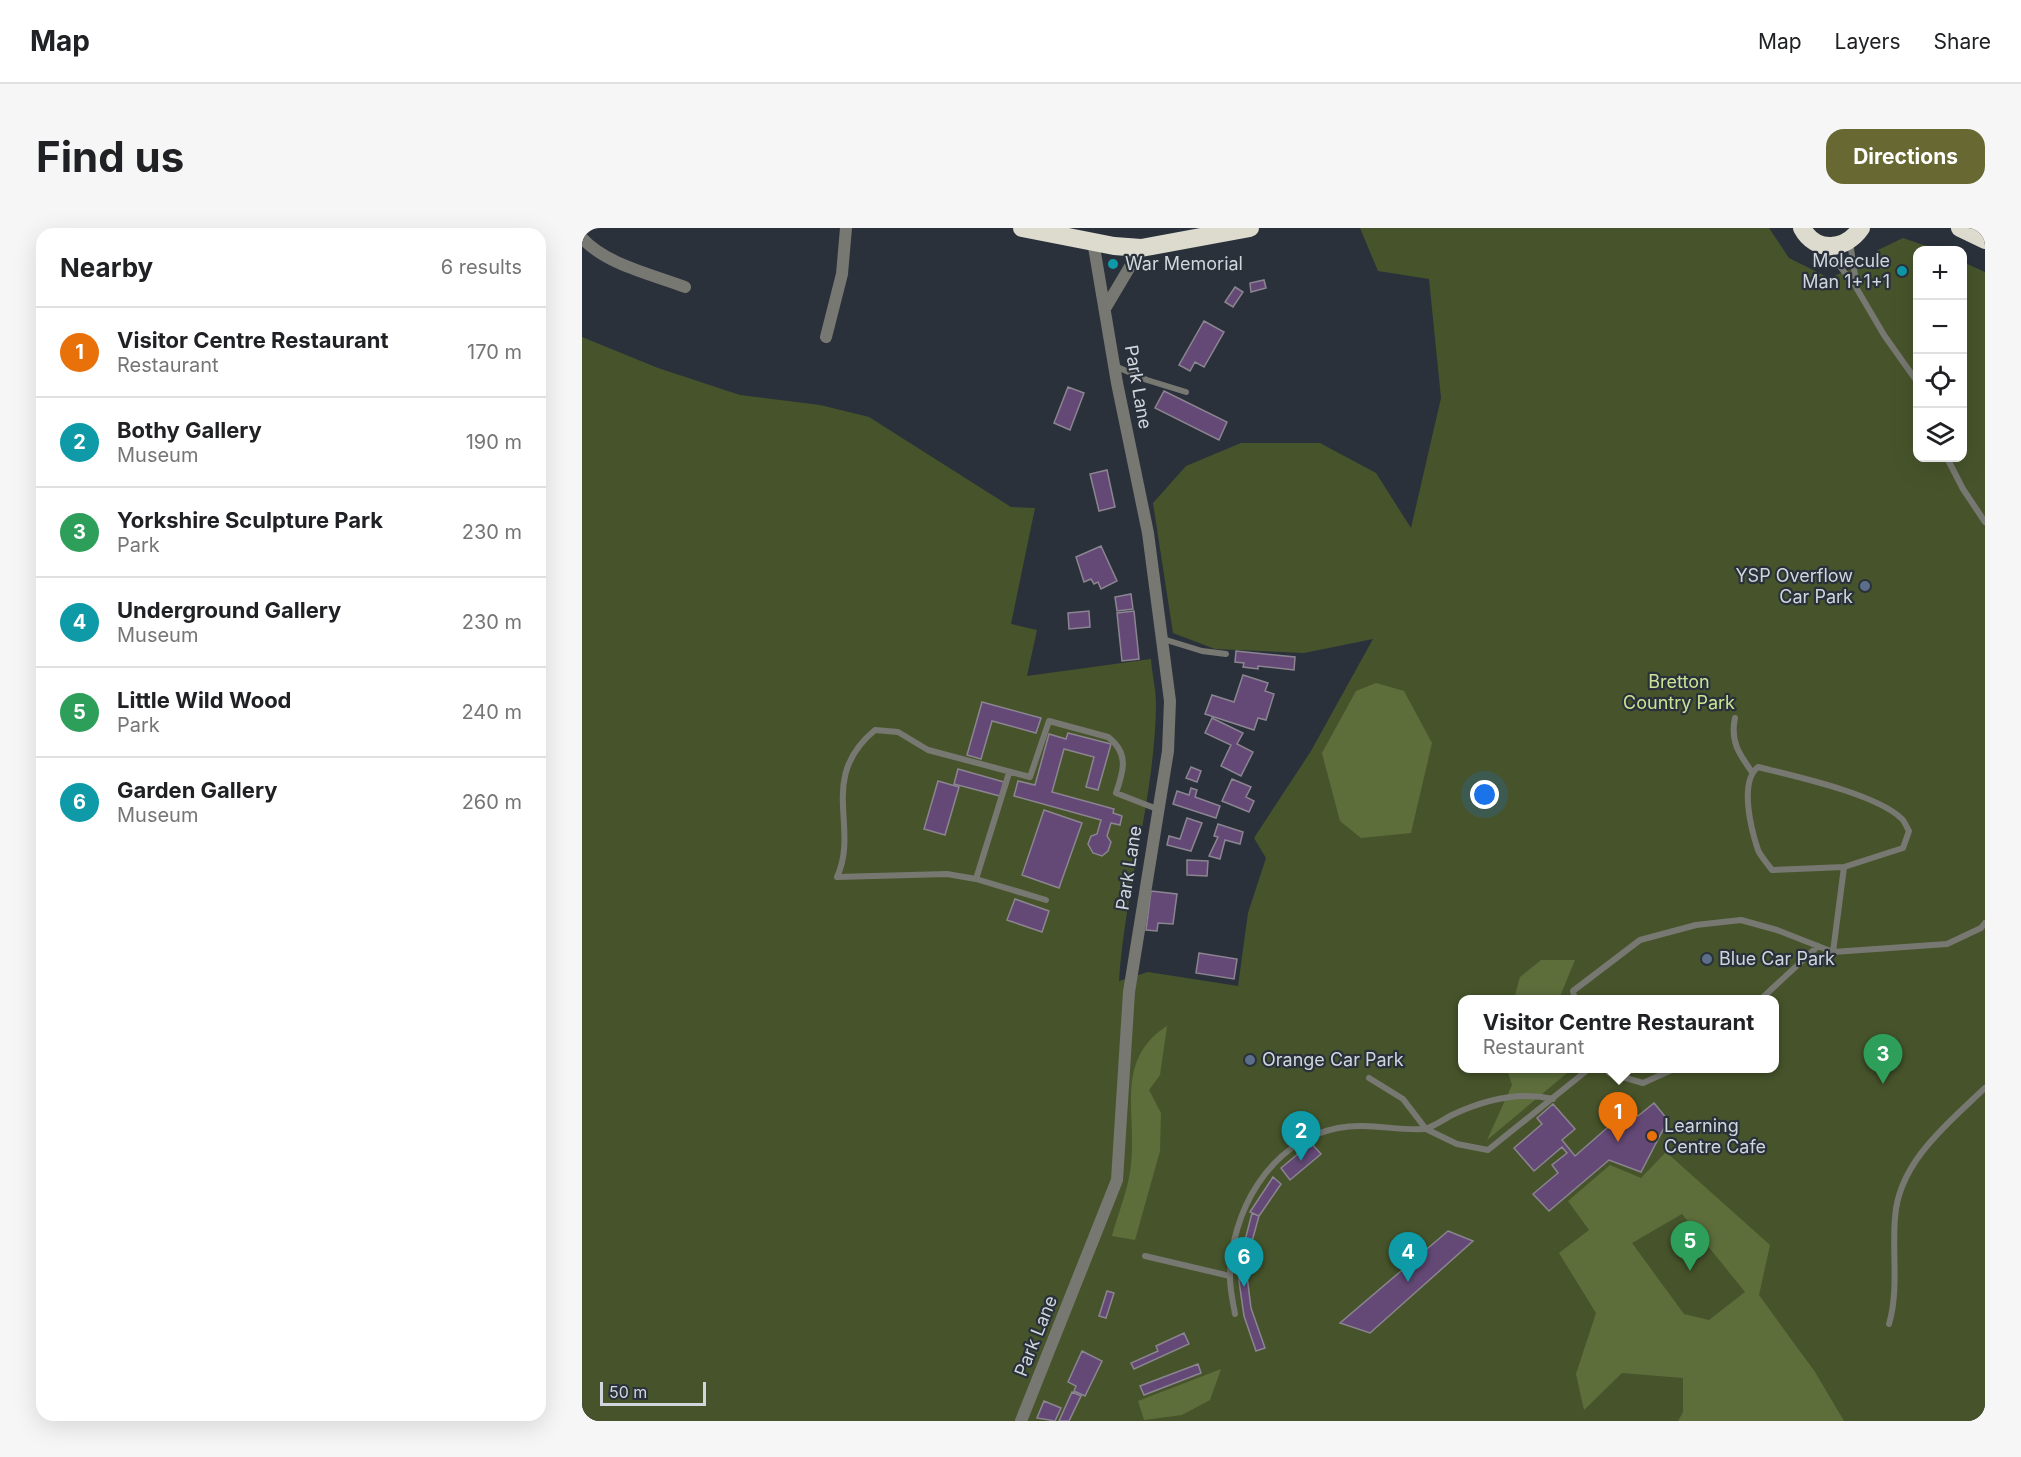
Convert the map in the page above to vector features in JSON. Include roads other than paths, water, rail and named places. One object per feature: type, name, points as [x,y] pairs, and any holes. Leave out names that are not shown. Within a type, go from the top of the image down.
[{"type":"highway","points":[[1022,228],[1093,242],[1141,248],[1250,228]]},
{"type":"highway","points":[[1802,228],[1810,239],[1824,245],[1838,246],[1859,233]]},
{"type":"highway","points":[[1960,228],[1985,240]]},
{"type":"street","points":[[826,337],[842,274],[846,228]]},
{"type":"street","points":[[582,238],[604,255],[685,287]]},
{"type":"street","name":"Park Lane","points":[[1022,1421],[1117,1180],[1129,992],[1168,751],[1170,701],[1148,532],[1093,242]]},
{"type":"street","points":[[1106,307],[1141,248]]},
{"type":"lane","points":[[1857,289],[1859,233]]},
{"type":"lane","points":[[1824,245],[1857,289],[1884,335],[1913,377]]},
{"type":"lane","points":[[1115,366],[1147,380],[1186,392]]},
{"type":"lane","points":[[1949,462],[1963,489],[1985,522]]},
{"type":"lane","points":[[1163,639],[1202,651],[1226,654]]},
{"type":"lane","points":[[1735,718],[1732,734],[1738,753],[1752,772]]},
{"type":"lane","points":[[1046,900],[976,879],[938,874],[837,877],[843,863],[842,788],[863,740],[875,730],[898,732],[928,750],[1030,777],[1049,721],[1108,737],[1120,749],[1124,763],[1116,793],[1157,809]]},
{"type":"lane","points":[[1758,766],[1879,804],[1904,820],[1909,831],[1902,848],[1844,867],[1772,870],[1759,852],[1747,800],[1752,772],[1758,766]]},
{"type":"lane","points":[[976,879],[1009,773]]},
{"type":"lane","points":[[1833,952],[1844,867]]},
{"type":"lane","points":[[1574,995],[1573,991],[1601,967],[1640,940],[1696,925],[1741,920],[1777,930],[1833,952],[1947,944],[1982,928],[1985,923]]},
{"type":"lane","points":[[1764,995],[1818,946]]},
{"type":"lane","points":[[1235,1314],[1230,1276],[1244,1208],[1258,1183],[1292,1148],[1311,1135],[1340,1127],[1385,1125],[1426,1129],[1457,1144],[1488,1150],[1584,1073]]},
{"type":"lane","points":[[1609,1073],[1643,1083],[1665,1073]]},
{"type":"lane","points":[[1370,1078],[1403,1099],[1426,1129]]},
{"type":"lane","points":[[1889,1324],[1895,1274],[1894,1216],[1901,1188],[1908,1174],[1938,1133],[1985,1088]]},
{"type":"lane","points":[[1426,1129],[1456,1113],[1494,1099],[1533,1096],[1553,1099]]},
{"type":"lane","points":[[1145,1256],[1230,1276]]},
{"type":"place","name":"War Memorial","points":[[1113,264]]},
{"type":"place","name":"Molecule Man 1+1+1","points":[[1902,271]]},
{"type":"place","name":"YSP Overflow Car Park","points":[[1865,586]]},
{"type":"place","name":"Blue Car Park","points":[[1707,959]]},
{"type":"place","name":"Orange Car Park","points":[[1250,1060]]},
{"type":"place","name":"Yorkshire Sculpture Park","points":[[1883,1084]]},
{"type":"place","name":"Learning Centre Cafe","points":[[1652,1136]]},
{"type":"place","name":"Visitor Centre Restaurant","points":[[1618,1142]]},
{"type":"place","name":"Bothy Gallery","points":[[1301,1161]]},
{"type":"place","name":"Little Wild Wood","points":[[1690,1271]]},
{"type":"place","name":"Underground Gallery","points":[[1408,1282]]},
{"type":"place","name":"Garden Gallery","points":[[1244,1287]]},
{"type":"park label","name":"Bretton Country Park","points":[[1679,692]]}]
